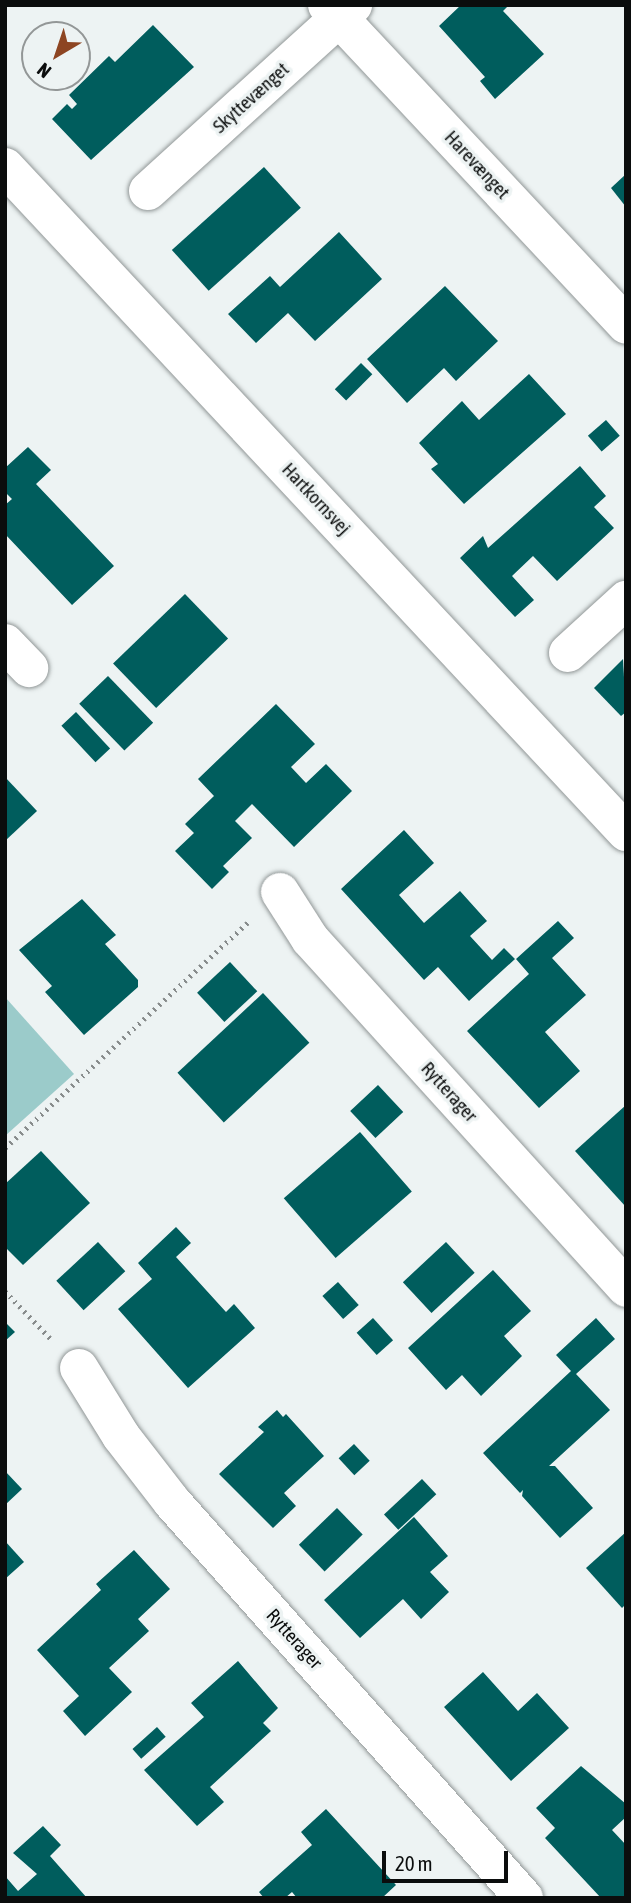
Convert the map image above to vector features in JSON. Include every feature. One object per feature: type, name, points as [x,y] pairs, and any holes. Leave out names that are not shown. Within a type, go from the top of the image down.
[{"type":"street","name":"Skyttevænget","points":[[148,191],[340,10]]},
{"type":"street","name":"Harevænget","points":[[340,10],[626,325]]},
{"type":"street","name":"Hartkornsvej","points":[[5,166],[626,832]]},
{"type":"street","points":[[568,653],[626,600]]},
{"type":"street","name":"Rytterager","points":[[280,892],[310,939],[626,1287]]},
{"type":"street","name":"Rytterager","points":[[79,1368],[121,1436],[172,1502],[524,1898]]},
{"type":"path","points":[[5,1148],[280,892]]},
{"type":"path","points":[[5,1291],[79,1368]]},
{"type":"shaded area","points":[[5,997],[74,1074],[5,1136]]},
{"type":"building","points":[[461,5],[509,5],[503,11],[544,54],[495,99],[480,81],[485,77],[439,26]]},
{"type":"building","points":[[153,25],[194,67],[91,160],[52,119],[67,104],[72,109],[77,104],[69,95],[73,91],[91,91],[91,74],[109,56],[115,62]]},
{"type":"building","points":[[264,167],[301,208],[209,291],[172,250]]},
{"type":"building","points":[[626,174],[626,207],[611,188]]},
{"type":"building","points":[[339,232],[382,279],[315,341],[288,313],[256,343],[228,314],[270,276],[280,287]]},
{"type":"building","points":[[445,286],[498,341],[456,381],[444,368],[407,403],[367,359]]},
{"type":"building","points":[[361,363],[372,374],[346,400],[335,389]]},
{"type":"building","points":[[529,374],[566,414],[464,504],[431,469],[438,464],[419,443],[462,401],[479,420]]},
{"type":"building","points":[[606,420],[620,436],[602,452],[588,436]]},
{"type":"building","points":[[28,447],[51,470],[36,484],[114,566],[72,605],[5,534],[5,505],[12,499],[5,492],[5,468]]},
{"type":"building","points":[[580,466],[606,496],[594,507],[614,528],[557,581],[533,556],[512,576],[534,600],[515,617],[460,558],[483,536],[488,548]]},
{"type":"building","points":[[185,594],[228,639],[156,708],[113,663]]},
{"type":"building","points":[[623,659],[626,712],[621,716],[594,688]]},
{"type":"building","points":[[108,676],[153,723],[124,751],[79,704]]},
{"type":"building","points":[[276,704],[315,744],[291,767],[306,783],[326,764],[352,791],[294,847],[252,804],[235,821],[252,838],[223,866],[229,872],[212,889],[175,851],[194,833],[185,824],[214,796],[198,779]]},
{"type":"building","points":[[76,712],[110,749],[95,762],[61,726]]},
{"type":"building","points":[[5,777],[37,811],[5,841]]},
{"type":"building","points":[[404,830],[434,863],[399,895],[424,923],[460,891],[487,921],[470,936],[492,960],[504,948],[515,959],[469,1001],[438,967],[424,980],[341,889]]},
{"type":"building","points":[[82,899],[116,935],[105,944],[138,980],[138,987],[84,1035],[45,992],[52,986],[19,950]]},
{"type":"building","points":[[558,921],[574,938],[552,958],[586,995],[545,1032],[580,1071],[539,1108],[467,1031],[529,974],[516,959]]},
{"type":"building","points":[[230,962],[257,991],[224,1022],[197,993]]},
{"type":"building","points":[[263,993],[309,1043],[224,1123],[177,1073]]},
{"type":"building","points":[[378,1085],[403,1112],[375,1138],[350,1111]]},
{"type":"building","points":[[626,1105],[626,1207],[575,1151]]},
{"type":"building","points":[[360,1132],[412,1192],[336,1258],[284,1198]]},
{"type":"building","points":[[41,1151],[90,1203],[23,1265],[5,1247],[5,1184]]},
{"type":"building","points":[[176,1227],[191,1243],[176,1257],[226,1312],[234,1304],[255,1328],[188,1388],[118,1309],[152,1279],[138,1263]]},
{"type":"building","points":[[98,1242],[125,1271],[84,1310],[56,1281]]},
{"type":"building","points":[[446,1242],[475,1273],[431,1313],[403,1282]]},
{"type":"building","points":[[493,1270],[531,1311],[504,1336],[522,1356],[481,1396],[462,1375],[446,1390],[408,1348]]},
{"type":"building","points":[[338,1282],[359,1305],[343,1319],[322,1296]]},
{"type":"building","points":[[373,1318],[393,1340],[377,1355],[357,1333]]},
{"type":"building","points":[[596,1318],[615,1339],[576,1374],[610,1410],[549,1466],[555,1466],[593,1508],[560,1538],[522,1496],[523,1490],[520,1493],[483,1453],[571,1371],[556,1355]]},
{"type":"building","points":[[5,1322],[15,1332],[5,1341]]},
{"type":"building","points":[[277,1410],[283,1417],[286,1414],[324,1456],[284,1493],[296,1506],[273,1528],[219,1474],[264,1432],[258,1427]]},
{"type":"building","points":[[354,1444],[370,1461],[354,1475],[339,1458]]},
{"type":"building","points":[[5,1471],[22,1489],[5,1505]]},
{"type":"building","points":[[422,1479],[436,1494],[398,1530],[384,1514]]},
{"type":"building","points":[[337,1508],[363,1535],[325,1571],[299,1545]]},
{"type":"building","points":[[414,1517],[448,1556],[430,1572],[449,1592],[421,1619],[403,1599],[360,1638],[324,1600]]},
{"type":"building","points":[[626,1532],[626,1604],[622,1608],[586,1568]]},
{"type":"building","points":[[5,1541],[24,1562],[5,1579]]},
{"type":"building","points":[[134,1550],[170,1589],[138,1619],[149,1631],[109,1668],[132,1692],[85,1736],[63,1711],[79,1696],[37,1650],[101,1590],[96,1584]]},
{"type":"building","points":[[238,1661],[278,1708],[263,1723],[271,1731],[210,1787],[224,1802],[197,1826],[144,1770],[204,1717],[191,1703]]},
{"type":"building","points":[[483,1672],[518,1711],[537,1693],[569,1728],[511,1781],[444,1707]]},
{"type":"building","points":[[157,1727],[166,1737],[141,1759],[132,1749]]},
{"type":"building","points":[[581,1766],[626,1804],[626,1817],[612,1830],[626,1845],[626,1898],[601,1898],[545,1838],[555,1828],[536,1808]]},
{"type":"building","points":[[326,1809],[396,1885],[382,1898],[297,1898],[292,1892],[285,1898],[264,1898],[259,1892],[312,1845],[301,1832]]},
{"type":"building","points":[[43,1826],[61,1845],[50,1856],[87,1898],[5,1898],[5,1876],[18,1891],[37,1874],[13,1853]]}]
